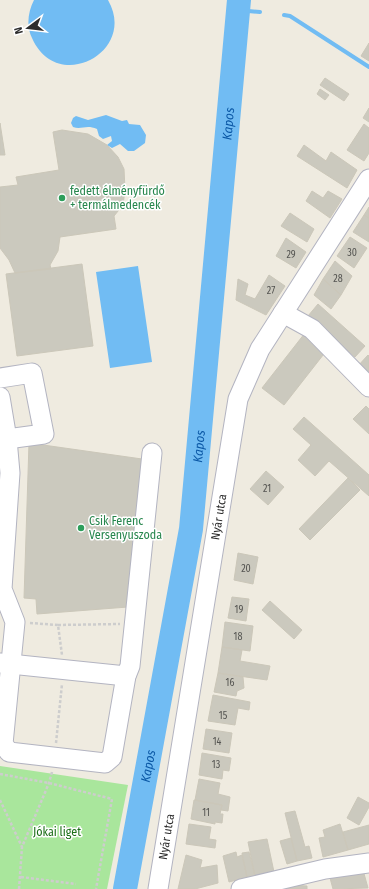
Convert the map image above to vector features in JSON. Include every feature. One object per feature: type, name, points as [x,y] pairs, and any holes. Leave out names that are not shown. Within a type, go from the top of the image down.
[{"type":"street","name":"Nyár utca","points":[[158,889],[238,399],[260,350],[369,178]]},
{"type":"street","points":[[283,313],[312,329],[369,387]]},
{"type":"street","points":[[0,378],[32,373],[44,434],[7,439]]},
{"type":"street","points":[[0,397],[7,439],[10,473],[2,588],[15,622],[6,664],[3,744],[9,752],[105,763],[112,757],[126,676],[130,666],[152,453]]},
{"type":"street","points":[[6,664],[126,676]]},
{"type":"street","points":[[241,889],[324,869],[369,863]]},
{"type":"path","points":[[58,625],[134,623]]},
{"type":"path","points":[[19,889],[22,847],[50,784],[54,757]]},
{"type":"path","points":[[0,774],[112,799],[96,889]]},
{"type":"path","points":[[0,800],[22,847]]},
{"type":"path","points":[[21,877],[76,884]]},
{"type":"green space","name":"Jókai liget","points":[[0,766],[128,785],[107,889],[0,889]]},
{"type":"water","points":[[34,0],[108,0],[114,19],[112,36],[104,50],[91,60],[75,65],[59,63],[44,55],[32,38],[28,24],[30,9]]},
{"type":"water","points":[[106,115],[122,121],[127,120],[129,124],[140,125],[146,135],[145,143],[134,151],[128,151],[120,144],[112,148],[107,145],[112,141],[111,136],[103,139],[99,136],[97,129],[90,127],[76,128],[73,127],[71,123],[73,118],[76,116],[88,120]]},
{"type":"water","points":[[138,266],[152,362],[110,368],[96,272]]},
{"type":"building","points":[[369,43],[369,61],[361,56]]},
{"type":"building","points":[[325,78],[349,94],[344,101],[320,85]]},
{"type":"building","points":[[320,89],[329,95],[325,100],[317,94]]},
{"type":"building","points":[[369,108],[369,122],[363,118]]},
{"type":"building","points":[[0,123],[5,155],[0,155]]},
{"type":"building","points":[[364,124],[369,128],[369,153],[364,161],[347,150]]},
{"type":"building","name":"fedett élményfürdő + termálmedencék","points":[[62,130],[88,134],[107,145],[118,157],[124,169],[125,190],[123,205],[114,216],[116,229],[60,237],[58,251],[50,265],[51,269],[15,273],[9,260],[0,248],[0,187],[18,185],[16,177],[59,170],[53,132]]},
{"type":"building","points":[[304,145],[326,161],[331,152],[357,170],[347,188],[297,156]]},
{"type":"building","points":[[312,191],[323,198],[328,191],[342,199],[330,218],[306,201]]},
{"type":"building","points":[[369,207],[369,218],[364,215]]},
{"type":"building","points":[[290,213],[314,229],[307,242],[281,226]]},
{"type":"building","points":[[364,215],[369,218],[369,242],[353,232]]},
{"type":"building","points":[[350,237],[367,248],[354,268],[337,256]]},
{"type":"building","points":[[286,238],[306,252],[296,268],[276,256]]},
{"type":"building","points":[[335,261],[352,276],[341,295],[323,279]]},
{"type":"building","points":[[82,264],[93,346],[17,356],[6,274]]},
{"type":"building","points":[[269,275],[285,286],[266,315],[236,300],[238,279],[248,284],[245,295],[255,299]]},
{"type":"building","points":[[323,279],[341,295],[331,309],[314,295]]},
{"type":"building","points":[[318,304],[365,346],[355,357],[308,316]]},
{"type":"building","points":[[305,333],[327,350],[284,405],[262,388]]},
{"type":"building","points":[[368,355],[369,356],[369,378],[357,367]]},
{"type":"building","points":[[366,406],[369,409],[369,434],[353,419]]},
{"type":"building","points":[[304,417],[369,475],[369,496],[329,461],[315,476],[298,460],[311,445],[293,429]]},
{"type":"building","name":"Csik Ferenc Versenyuszoda","points":[[29,443],[142,459],[128,607],[37,614],[36,599],[24,598]]},
{"type":"building","points":[[266,471],[284,487],[268,505],[250,489]]},
{"type":"building","points":[[348,478],[360,490],[310,540],[299,529]]},
{"type":"building","points":[[238,553],[258,557],[253,584],[234,580]]},
{"type":"building","points":[[232,597],[249,599],[246,621],[228,618]]},
{"type":"building","points":[[270,601],[302,630],[294,639],[262,610]]},
{"type":"building","points":[[225,622],[253,626],[250,651],[222,647]]},
{"type":"building","points":[[222,647],[242,650],[240,661],[270,666],[267,680],[218,673]]},
{"type":"building","points":[[218,673],[243,677],[244,688],[237,691],[236,696],[214,692]]},
{"type":"building","points":[[213,695],[250,702],[249,710],[238,708],[235,725],[208,721]]},
{"type":"building","points":[[206,729],[232,733],[229,753],[203,749]]},
{"type":"building","points":[[202,753],[231,758],[229,771],[223,770],[222,779],[199,775]]},
{"type":"building","points":[[199,779],[220,783],[218,794],[230,797],[228,811],[221,810],[222,805],[195,800]]},
{"type":"building","points":[[358,797],[369,803],[369,807],[359,825],[347,818]]},
{"type":"building","points":[[194,800],[222,805],[220,814],[223,814],[222,823],[215,822],[215,824],[191,819]]},
{"type":"building","points":[[295,811],[305,847],[309,846],[312,858],[297,861],[285,813]]},
{"type":"building","points":[[189,824],[211,827],[209,839],[216,840],[215,848],[186,844]]},
{"type":"building","points":[[340,824],[348,850],[323,857],[319,838],[325,837],[323,830]]},
{"type":"building","points":[[369,825],[369,844],[348,850],[343,832]]},
{"type":"building","points":[[62,827],[72,828],[70,839],[60,838]]},
{"type":"building","points":[[291,838],[297,861],[287,864],[280,841]]},
{"type":"building","points":[[267,839],[274,872],[255,876],[248,842]]},
{"type":"building","points":[[236,852],[237,857],[242,855],[247,877],[229,882],[223,856]]},
{"type":"building","points":[[249,852],[255,876],[247,877],[242,853]]},
{"type":"building","points":[[186,855],[202,860],[200,868],[217,865],[218,883],[195,889],[178,889]]},
{"type":"building","points":[[363,870],[368,888],[333,889],[330,878]]},
{"type":"building","points":[[289,885],[307,886],[307,889],[285,889]]},
{"type":"waterway","name":"Kapos","points":[[125,889],[191,529],[239,0]]},
{"type":"waterway","points":[[238,10],[260,12]]},
{"type":"waterway","points":[[284,15],[290,16],[369,67]]},
{"type":"place","name":"fedett élményfürdő + termálmedencék","points":[[62,198]]},
{"type":"place","name":"Csik Ferenc Versenyuszoda","points":[[81,528]]}]
